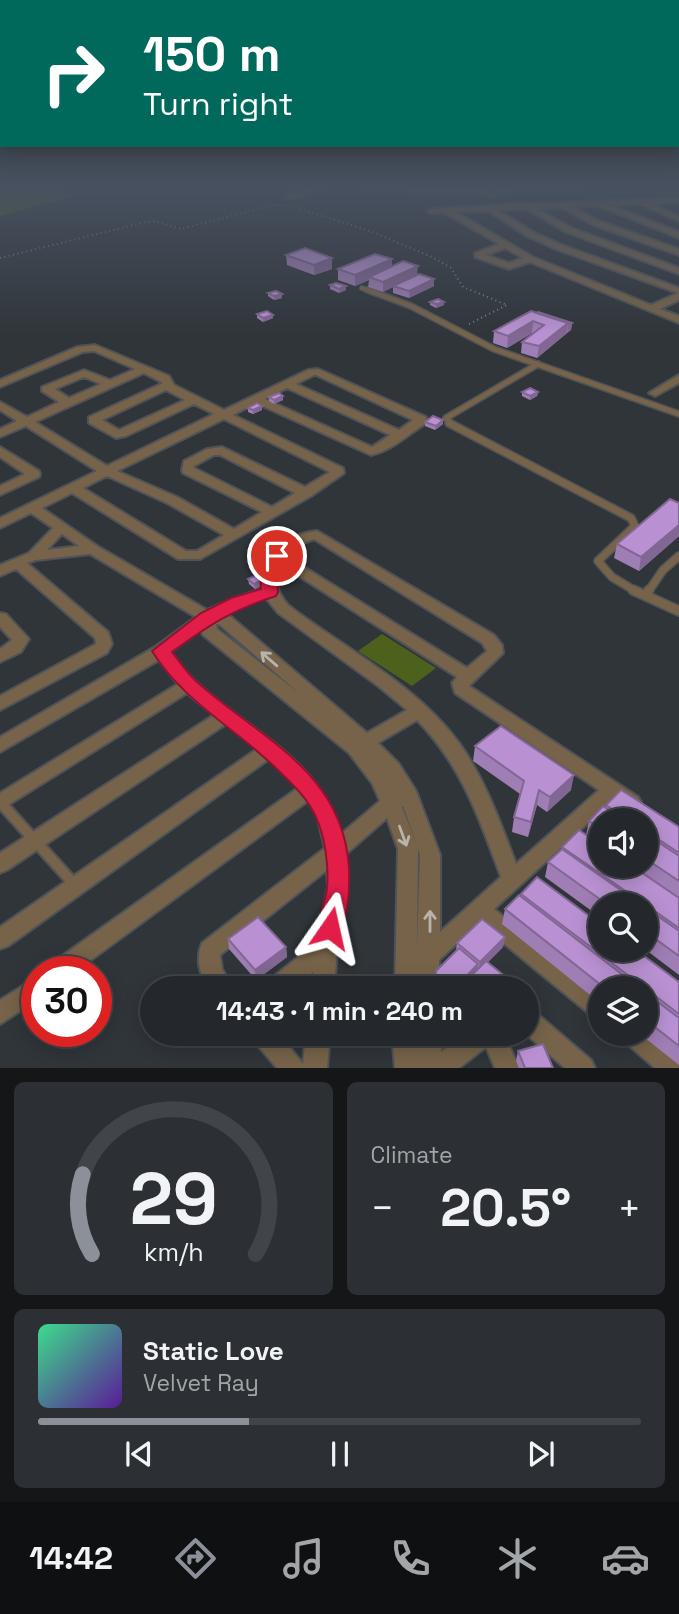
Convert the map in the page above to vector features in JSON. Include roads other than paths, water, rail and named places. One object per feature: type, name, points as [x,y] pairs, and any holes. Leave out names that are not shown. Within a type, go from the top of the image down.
[{"type":"street","points":[[490,236],[530,259],[679,320]]},
{"type":"street","points":[[534,236],[679,293]]},
{"type":"street","points":[[585,236],[679,271]]},
{"type":"street","points":[[633,236],[679,252]]},
{"type":"street","points":[[505,245],[478,256],[509,266],[530,259]]},
{"type":"street","points":[[651,309],[679,293]]},
{"type":"street","points":[[0,384],[87,348],[95,348],[169,381],[166,386],[93,420],[116,434],[193,400]]},
{"type":"street","points":[[0,433],[144,369]]},
{"type":"street","points":[[0,524],[107,471],[287,384],[318,372],[422,420],[376,450],[366,450],[256,399]]},
{"type":"street","points":[[68,403],[46,389],[84,373],[111,384]]},
{"type":"street","points":[[654,393],[679,378]]},
{"type":"street","points":[[287,384],[400,435]]},
{"type":"street","points":[[74,488],[183,556],[200,555],[338,474],[337,468],[166,386]]},
{"type":"street","points":[[0,405],[107,471],[172,500],[235,535]]},
{"type":"street","points":[[272,512],[188,470],[188,464],[211,452],[222,451],[306,493]]},
{"type":"street","points":[[0,491],[34,474],[3,456]]},
{"type":"street","points":[[32,508],[92,549],[207,617]]},
{"type":"street","points":[[34,556],[61,527]]},
{"type":"street","points":[[546,885],[518,875],[463,764],[440,732],[418,711],[283,609],[270,592],[269,573],[277,556],[301,537],[317,535],[488,639],[495,645],[495,653],[460,683],[461,689],[640,808]]},
{"type":"street","points":[[7,566],[34,556],[92,549]]},
{"type":"street","points":[[277,556],[468,676]]},
{"type":"street","points":[[0,705],[102,649],[104,644],[102,636],[7,566]]},
{"type":"street","points":[[0,745],[161,651],[207,617],[237,602],[270,592]]},
{"type":"street","points":[[207,617],[209,631],[284,683],[361,745],[379,779],[400,800],[430,855],[429,976]]},
{"type":"street","points":[[0,618],[21,639],[15,648],[0,656]]},
{"type":"street","points":[[161,651],[188,685],[271,749],[311,789],[326,814],[337,850],[338,888],[326,948],[324,976]]},
{"type":"street","points":[[0,802],[188,685]]},
{"type":"street","points":[[361,745],[418,711]]},
{"type":"street","points":[[0,864],[227,715]]},
{"type":"street","points":[[0,939],[271,749]]},
{"type":"street","points":[[79,956],[311,789]]},
{"type":"street","points":[[412,976],[430,954],[611,790]]},
{"type":"street","points":[[213,976],[208,963],[210,950],[400,800]]},
{"type":"street","points":[[400,800],[408,849],[407,976]]},
{"type":"street","points":[[568,829],[588,843]]},
{"type":"street","points":[[479,910],[588,998]]},
{"type":"street","points":[[292,976],[326,948]]},
{"type":"street","points":[[0,1013],[21,998]]},
{"type":"street","points":[[539,1030],[583,1068]]},
{"type":"street","points":[[273,1046],[293,1068]]},
{"type":"street","points":[[315,1068],[317,1046]]},
{"type":"street","points":[[405,1046],[407,1068]]},
{"type":"street","points":[[429,1046],[430,1068]]},
{"type":"street","points":[[439,1068],[468,1046]]},
{"type":"street","points":[[497,1046],[507,1068]]},
{"type":"street","points":[[647,1046],[674,1068]]},
{"type":"lane","points":[[362,288],[411,306],[494,349],[679,414]]},
{"type":"lane","points":[[538,364],[446,418],[449,423],[631,518],[635,526],[598,561],[602,570],[616,580],[679,611]]},
{"type":"lane","points":[[646,595],[663,570],[679,556]]},
{"type":"lane","points":[[0,802],[76,886]]}]
